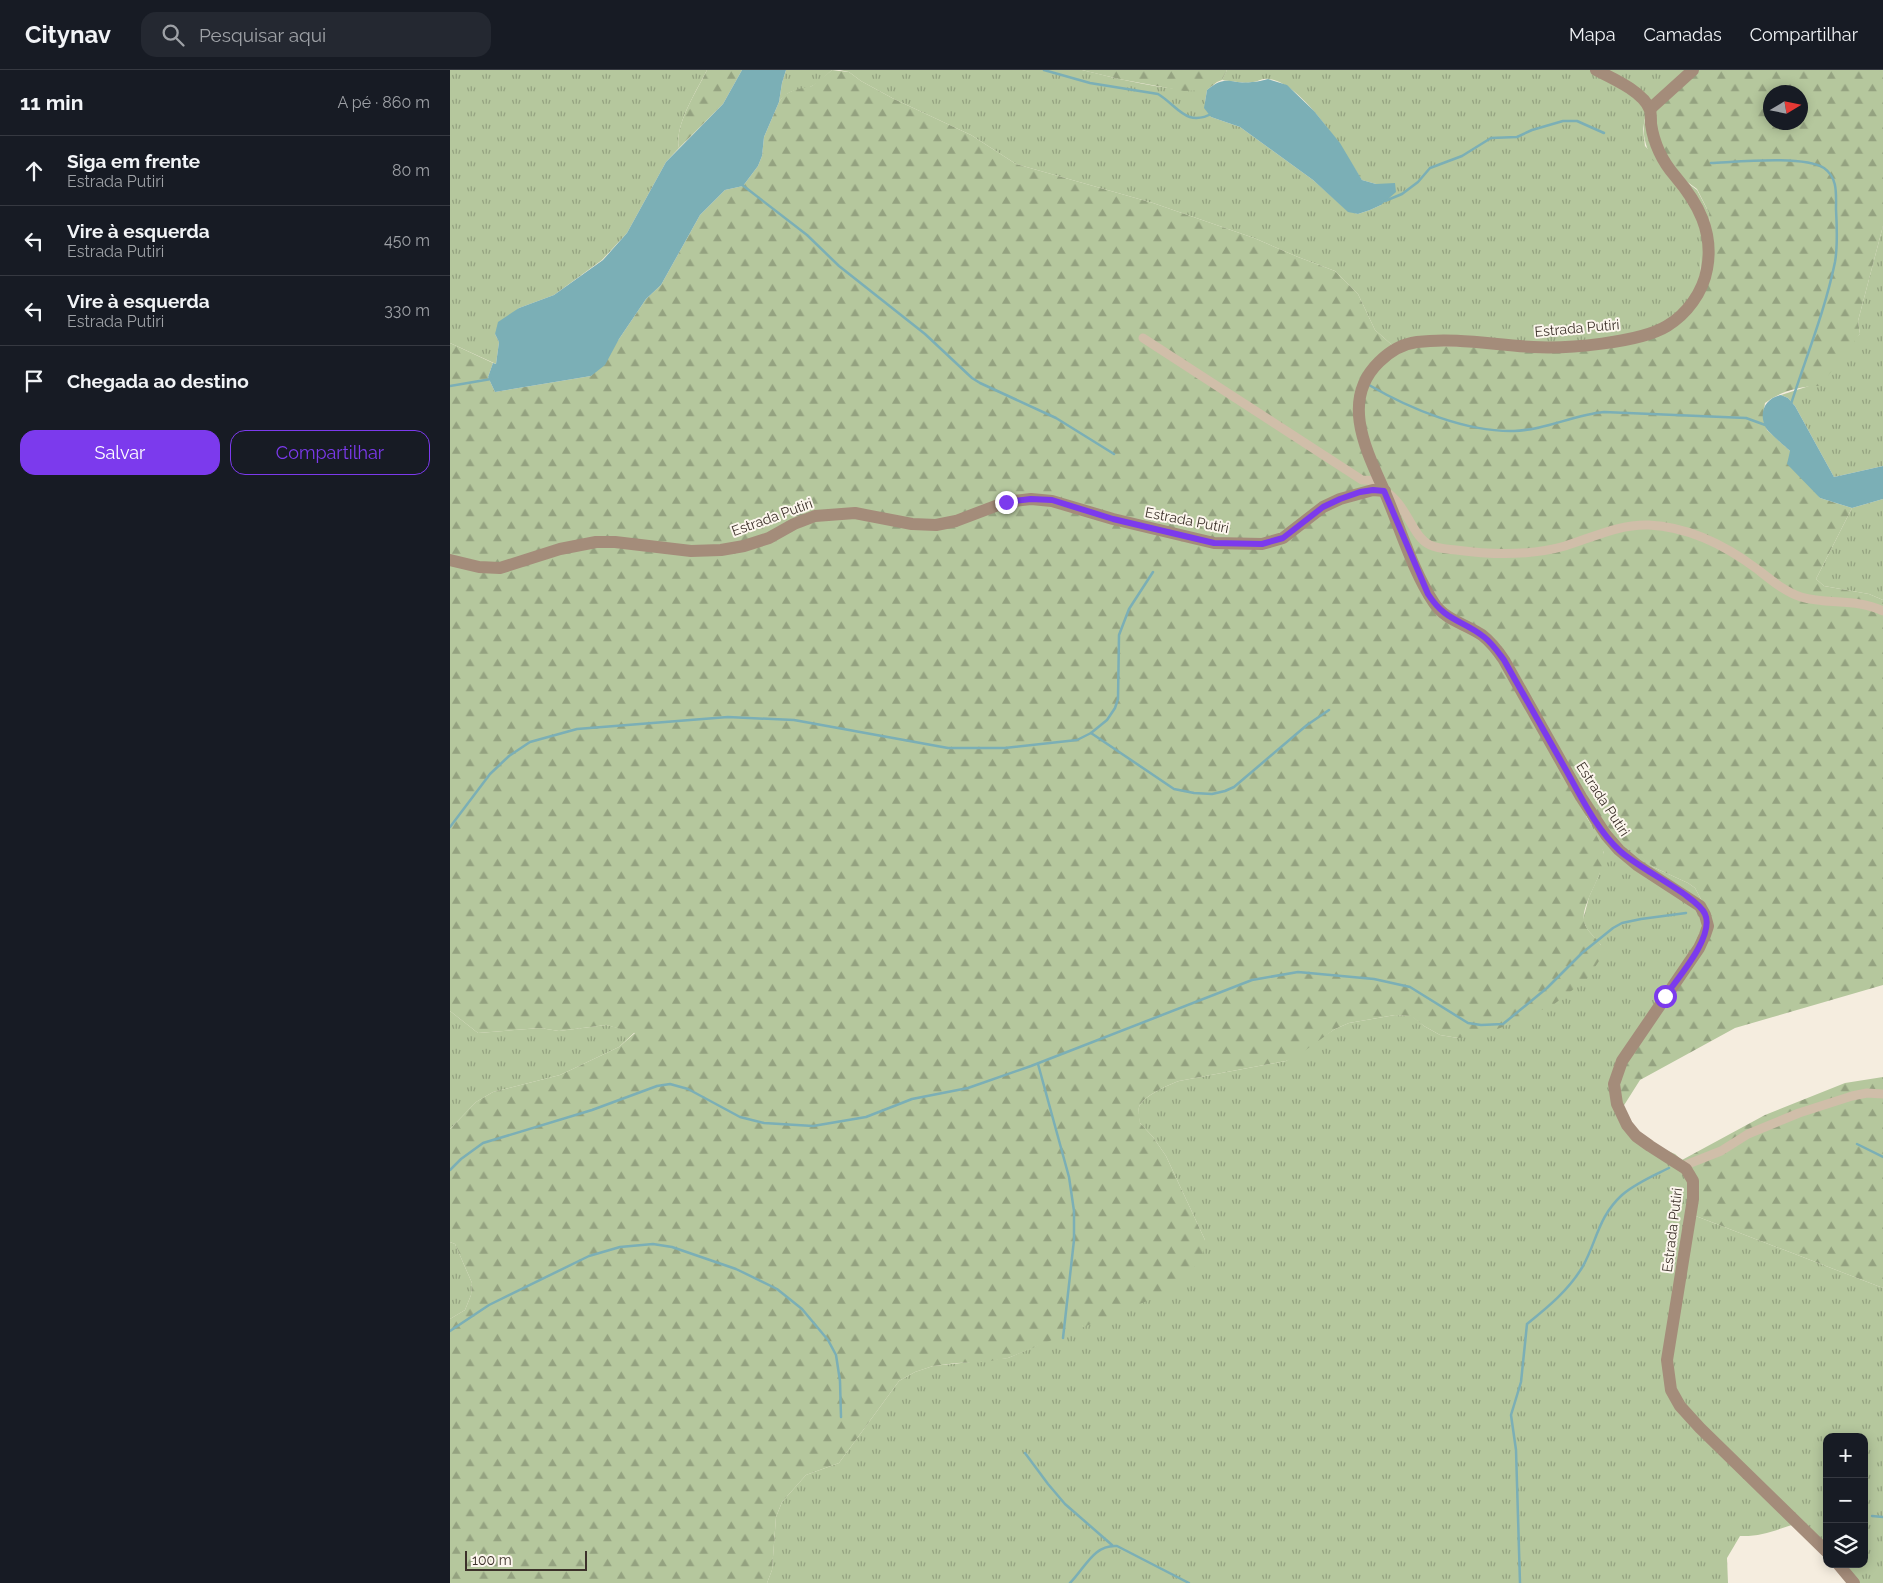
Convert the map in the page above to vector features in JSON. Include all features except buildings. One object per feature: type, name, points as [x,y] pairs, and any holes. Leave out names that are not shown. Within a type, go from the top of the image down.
[{"type":"street","points":[[1596,70],[1626,85],[1640,96],[1650,108],[1693,70]]},
{"type":"street","name":"Estrada Putiri","points":[[1650,108],[1654,142],[1661,157],[1694,200],[1702,215],[1706,232],[1709,251],[1707,269],[1698,295],[1686,310],[1668,326],[1633,338],[1591,345],[1550,347],[1441,340],[1408,343],[1395,348],[1374,366],[1362,389],[1358,414],[1362,437],[1425,586],[1436,606],[1455,621],[1483,636],[1494,646],[1504,660],[1581,797],[1606,835],[1619,850],[1637,865],[1688,897],[1700,906],[1705,914],[1708,926],[1699,948],[1619,1066],[1614,1084],[1617,1104],[1627,1125],[1636,1136],[1683,1166],[1691,1174],[1694,1188],[1680,1290],[1667,1360],[1671,1390],[1680,1406],[1700,1428],[1823,1548]]},
{"type":"street","points":[[1142,338],[1362,480],[1382,486],[1398,502],[1422,539],[1432,546],[1495,554],[1528,553],[1564,546],[1625,526],[1678,529],[1714,542],[1802,598],[1856,602],[1883,611]]},
{"type":"street","name":"Estrada Putiri","points":[[450,560],[479,567],[500,568],[560,548],[596,542],[614,542],[691,551],[720,550],[744,546],[769,538],[794,524],[815,516],[855,513],[912,524],[936,524],[956,521],[1006,502],[1031,499],[1052,500],[1113,519],[1214,543],[1262,544],[1283,538],[1323,507],[1340,499],[1382,486]]},
{"type":"street","points":[[1683,1166],[1721,1151],[1748,1134],[1799,1113],[1852,1096],[1867,1093],[1883,1094]]},
{"type":"street","points":[[1841,1568],[1854,1583]]},
{"type":"green space","points":[[450,70],[707,70],[683,119],[678,139],[679,148],[666,162],[627,233],[602,260],[554,295],[519,308],[495,334],[499,342],[496,364],[450,343]]},
{"type":"green space","points":[[707,70],[742,70],[723,104],[679,148],[678,139],[683,119]]},
{"type":"green space","points":[[786,70],[832,70],[814,85],[792,91],[779,102]]},
{"type":"green space","points":[[832,70],[849,72],[861,81],[894,99],[971,135],[1016,164],[1153,203],[1254,238],[1335,271],[1358,294],[1375,330],[1392,345],[1524,348],[1615,338],[1656,328],[1701,292],[1700,255],[1711,255],[1709,213],[1697,189],[1661,163],[1653,161],[1646,145],[1644,131],[1645,119],[1650,109],[1667,90],[1690,70],[1883,70],[1883,226],[1858,321],[1860,334],[1820,386],[1798,388],[1777,396],[1765,403],[1763,416],[1767,430],[1790,451],[1820,498],[1852,508],[1816,579],[1824,586],[1869,594],[1883,600],[1883,985],[1735,1028],[1640,1080],[1621,1110],[1611,1090],[1701,940],[1703,903],[1695,888],[1653,867],[1600,820],[1586,816],[1604,854],[1601,870],[1584,914],[1585,925],[1603,949],[1599,961],[1587,979],[1553,1005],[1484,1035],[1458,1038],[1440,1035],[1411,1016],[1395,1015],[1349,1023],[1335,1029],[1296,1057],[1286,1061],[1179,1081],[1145,1099],[1139,1107],[1140,1123],[1153,1137],[1166,1156],[1205,1240],[1203,1255],[1179,1288],[1008,1358],[933,1366],[915,1372],[899,1381],[839,1463],[806,1475],[782,1502],[776,1517],[772,1570],[767,1583],[450,1583],[450,1319],[465,1310],[471,1295],[472,1283],[455,1244],[450,1242],[450,1129],[476,1102],[493,1092],[560,1075],[619,1047],[635,1033],[606,1025],[559,1031],[540,1028],[478,1033],[450,1011],[450,343],[493,363],[488,377],[495,392],[591,376],[646,299],[661,285],[700,215],[725,190],[743,186],[758,166],[762,156],[764,137],[779,102],[784,95],[794,90],[812,86]]},
{"type":"green space","points":[[839,70],[1082,70],[1160,87],[1207,90],[1205,102],[1211,117],[1240,127],[1313,180],[1348,211],[1358,214],[1381,205],[1376,184],[1362,180],[1334,137],[1308,105],[1281,83],[1266,79],[1245,83],[1222,80],[1227,70],[1690,70],[1645,118],[1643,129],[1645,146],[1661,163],[1697,190],[1709,213],[1711,255],[1700,256],[1701,292],[1664,329],[1615,338],[1535,348],[1392,345],[1375,330],[1358,294],[1335,271],[1254,238],[1153,203],[1016,164],[971,135],[894,99],[861,81],[849,72]]},
{"type":"green space","points":[[1082,70],[1227,70],[1222,80],[1207,90],[1184,91]]},
{"type":"green space","points":[[1883,226],[1883,466],[1834,477],[1795,406],[1788,398],[1781,395],[1809,386],[1860,334],[1858,321]]},
{"type":"green space","points":[[1883,499],[1883,600],[1869,594],[1824,586],[1816,579],[1852,508]]},
{"type":"green space","points":[[1597,813],[1653,867],[1695,888],[1703,903],[1701,940],[1611,1090],[1644,1141],[1675,1154],[1690,1167],[1688,1213],[1883,1288],[1883,1583],[1847,1583],[1835,1568],[1868,1568],[1868,1433],[1823,1433],[1823,1554],[1795,1524],[1775,1531],[1740,1536],[1727,1558],[1728,1583],[767,1583],[772,1570],[776,1517],[782,1502],[806,1475],[839,1463],[899,1381],[915,1372],[933,1366],[1008,1358],[1071,1331],[1205,1240],[1166,1156],[1153,1137],[1140,1123],[1139,1107],[1145,1099],[1179,1081],[1286,1061],[1335,1029],[1349,1023],[1395,1015],[1412,1016],[1424,1026],[1440,1035],[1458,1038],[1601,945],[1587,929],[1583,920],[1589,897],[1599,875],[1604,853],[1586,815]]},
{"type":"green space","points":[[450,1011],[478,1033],[540,1028],[559,1031],[606,1025],[635,1032],[619,1047],[560,1075],[493,1092],[476,1102],[450,1129]]},
{"type":"green space","points":[[1883,1077],[1883,1288],[1688,1213],[1692,1195],[1682,1160],[1765,1115],[1845,1083]]},
{"type":"green space","points":[[450,1242],[455,1244],[472,1283],[471,1295],[465,1310],[450,1319]]},
{"type":"water","points":[[742,70],[786,70],[779,102],[764,137],[762,156],[758,166],[743,186],[725,190],[700,215],[661,285],[646,299],[619,339],[605,365],[591,376],[495,392],[488,377],[493,363],[496,364],[499,342],[495,334],[498,322],[519,308],[554,295],[603,260],[627,233],[666,162],[723,104]]},
{"type":"water","points":[[1268,79],[1287,85],[1314,111],[1340,143],[1362,180],[1376,184],[1395,183],[1396,192],[1381,205],[1370,210],[1358,214],[1348,212],[1313,180],[1240,127],[1211,117],[1204,108],[1207,90],[1220,82],[1245,83]]},
{"type":"water","points":[[1781,395],[1788,398],[1795,406],[1834,477],[1883,466],[1883,499],[1852,508],[1820,498],[1787,464],[1790,451],[1766,428],[1763,417],[1764,407],[1771,399]]},
{"type":"waterway","points":[[1044,70],[1090,83],[1158,94],[1189,117],[1204,117],[1213,113]]},
{"type":"waterway","points":[[1385,201],[1402,194],[1418,182],[1430,168],[1462,156],[1491,138],[1517,137],[1532,130],[1563,121],[1577,121],[1604,133]]},
{"type":"waterway","points":[[1711,163],[1769,160],[1801,162],[1824,168],[1829,172],[1834,181],[1837,229],[1835,262],[1821,316],[1791,404]]},
{"type":"waterway","points":[[741,184],[807,235],[839,266],[925,334],[972,378],[1056,418],[1114,454]]},
{"type":"waterway","points":[[450,386],[491,379]]},
{"type":"waterway","points":[[1369,385],[1402,402],[1439,417],[1477,428],[1496,430],[1525,430],[1604,412],[1746,418],[1768,426]]},
{"type":"waterway","points":[[450,827],[490,774],[509,756],[530,742],[577,729],[728,717],[794,720],[948,748],[1005,748],[1077,740],[1091,733],[1107,720],[1115,708],[1118,699],[1119,635],[1129,609],[1153,572]]},
{"type":"waterway","points":[[1091,733],[1174,789],[1212,794],[1234,787],[1307,725],[1329,710]]},
{"type":"waterway","points":[[450,1170],[461,1159],[483,1143],[592,1110],[657,1086],[670,1084],[688,1089],[740,1117],[764,1123],[813,1126],[866,1117],[912,1099],[968,1088],[1031,1066],[1252,980],[1298,972],[1374,979],[1410,987],[1468,1023],[1481,1025],[1503,1024],[1547,988],[1582,953],[1613,928],[1622,923],[1641,919],[1686,913]]},
{"type":"waterway","points":[[1038,1064],[1069,1177],[1074,1211],[1074,1240],[1063,1338]]},
{"type":"waterway","points":[[1857,1144],[1883,1157]]},
{"type":"waterway","points":[[1520,1583],[1516,1450],[1511,1415],[1521,1382],[1527,1324],[1558,1298],[1577,1275],[1588,1257],[1603,1221],[1614,1203],[1633,1187],[1669,1168]]},
{"type":"waterway","points":[[450,1331],[489,1305],[589,1256],[620,1247],[653,1244],[672,1247],[736,1269],[777,1289],[802,1309],[828,1340],[836,1355],[840,1381],[841,1417]]},
{"type":"waterway","points":[[1025,1453],[1065,1504],[1112,1545]]},
{"type":"waterway","points":[[1872,1516],[1883,1517]]},
{"type":"waterway","points":[[1070,1583],[1096,1553],[1109,1546],[1117,1546],[1189,1583]]},
{"type":"route","points":[[1006,502],[1031,499],[1052,500],[1113,519],[1214,543],[1262,544],[1283,538],[1323,507],[1340,499],[1360,492],[1384,491],[1428,594],[1436,606],[1445,614],[1483,636],[1494,646],[1504,660],[1581,797],[1606,835],[1619,850],[1637,865],[1688,897],[1700,906],[1705,914],[1708,926],[1699,948],[1665,996]]}]
